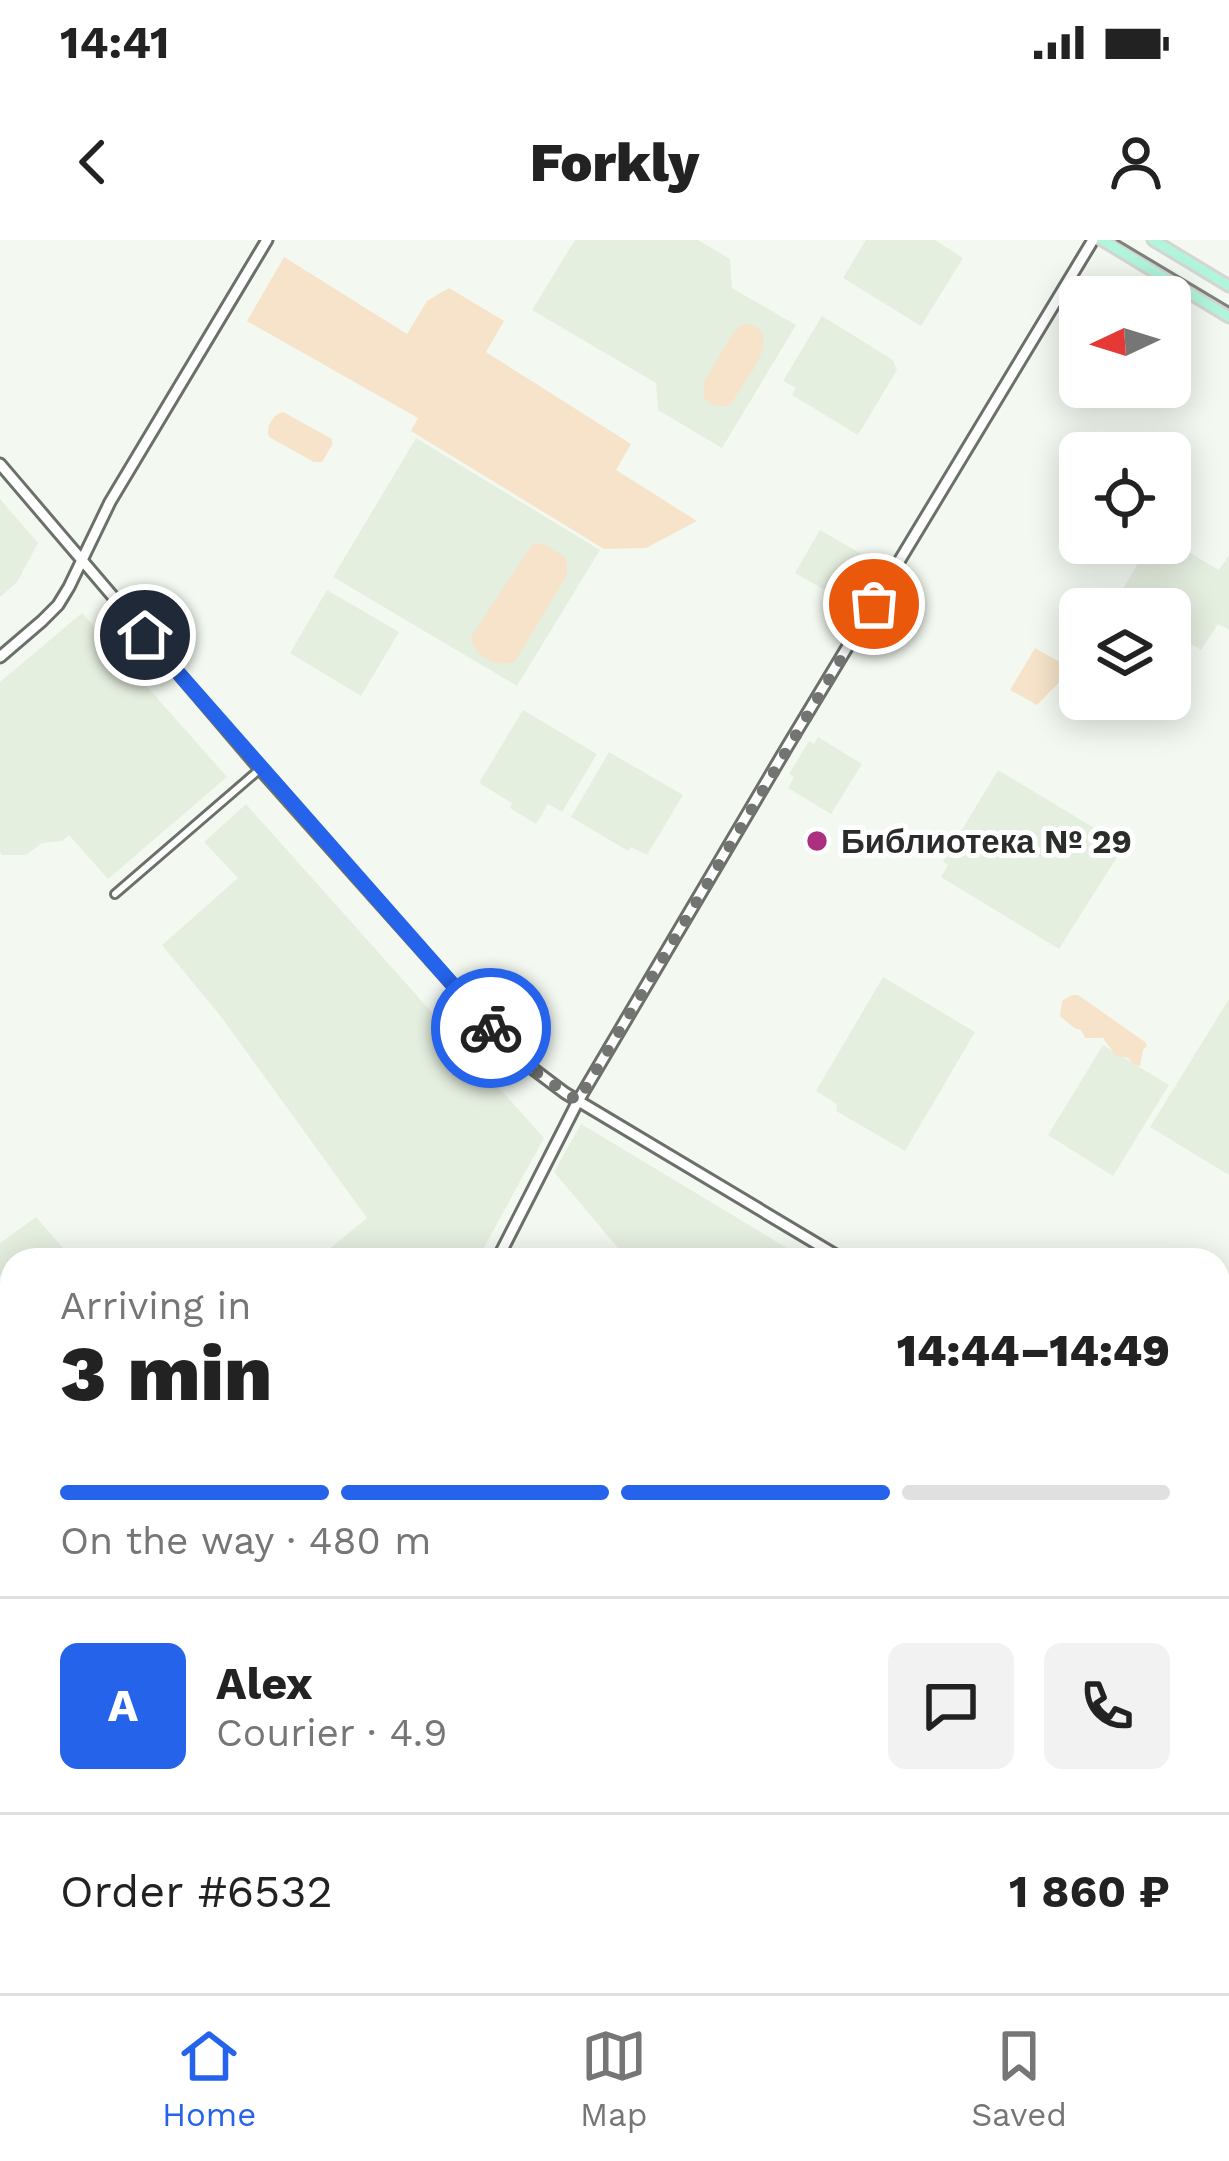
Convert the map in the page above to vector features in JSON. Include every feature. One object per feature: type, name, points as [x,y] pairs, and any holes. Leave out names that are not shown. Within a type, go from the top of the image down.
[{"type":"main road","points":[[1097,240],[1229,317]]},
{"type":"main road","points":[[1153,240],[1229,286]]},
{"type":"street","points":[[0,657],[58,605],[110,502],[267,240]]},
{"type":"street","points":[[503,1248],[578,1101],[792,738],[1097,240]]},
{"type":"street","points":[[0,464],[260,769],[517,1057],[578,1101],[824,1248]]},
{"type":"street","points":[[115,894],[260,769]]},
{"type":"shaded area","points":[[575,240],[698,240],[730,259],[732,288],[796,325],[722,448],[658,410],[656,383],[532,310]]},
{"type":"shaded area","points":[[866,240],[935,240],[963,258],[921,326],[843,278]]},
{"type":"shaded area","points":[[284,257],[407,334],[427,301],[449,288],[504,321],[486,352],[631,444],[616,470],[697,521],[646,548],[604,549],[411,431],[418,418],[247,321]]},
{"type":"shaded area","points":[[822,316],[893,360],[897,370],[858,435],[792,395],[796,388],[783,381]]},
{"type":"shaded area","points":[[749,324],[763,338],[759,359],[733,401],[714,406],[704,398],[704,382],[732,334]]},
{"type":"shaded area","points":[[283,412],[332,439],[322,462],[269,437],[271,422]]},
{"type":"shaded area","points":[[416,438],[600,550],[517,686],[333,577]]},
{"type":"shaded area","points":[[0,499],[38,543],[17,582],[0,597]]},
{"type":"shaded area","points":[[820,530],[865,556],[840,599],[795,573]]},
{"type":"shaded area","points":[[533,543],[544,544],[566,558],[567,575],[516,660],[495,663],[482,656],[471,637]]},
{"type":"shaded area","points":[[1191,553],[1219,570],[1229,555],[1229,630],[1218,624],[1201,650],[1191,644],[1191,588],[1123,588],[1138,564],[1191,564]]},
{"type":"shaded area","points":[[327,590],[399,632],[361,696],[290,653]]},
{"type":"shaded area","points":[[82,613],[227,777],[108,879],[69,835],[62,841],[42,843],[26,855],[0,852],[0,682]]},
{"type":"shaded area","points":[[1035,648],[1059,662],[1059,682],[1037,705],[1010,690]]},
{"type":"shaded area","points":[[523,710],[597,754],[562,812],[548,804],[536,824],[479,783]]},
{"type":"shaded area","points":[[818,737],[862,764],[831,814],[788,788],[794,777],[789,774],[809,741],[814,744]]},
{"type":"shaded area","points":[[609,752],[683,795],[647,855],[631,847],[628,851],[571,817]]},
{"type":"shaded area","points":[[998,770],[1124,846],[1059,949],[941,877],[948,865],[943,861]]},
{"type":"shaded area","points":[[246,804],[544,1138],[484,1248],[331,1248],[367,1218],[222,1018],[162,945],[238,878],[204,842]]},
{"type":"shaded area","points":[[883,977],[975,1032],[905,1151],[836,1111],[837,1104],[816,1091]]},
{"type":"shaded area","points":[[1072,995],[1145,1042],[1140,1066],[1116,1056],[1103,1038],[1085,1038],[1060,1016],[1062,1001]]},
{"type":"shaded area","points":[[1229,999],[1229,1175],[1150,1127]]},
{"type":"shaded area","points":[[1103,1045],[1169,1085],[1113,1176],[1048,1135]]},
{"type":"shaded area","points":[[581,1124],[787,1248],[618,1248],[554,1172]]},
{"type":"shaded area","points":[[36,1217],[63,1248],[0,1248],[0,1243]]},
{"type":"tram line","points":[[1117,240],[1229,307]]},
{"type":"way so far","points":[[491,1028],[527,1066],[578,1101],[874,604]]},
{"type":"place","name":"Библиотека № 29","points":[[817,841]]},
{"type":"route","points":[[145,635],[491,1028]]}]
